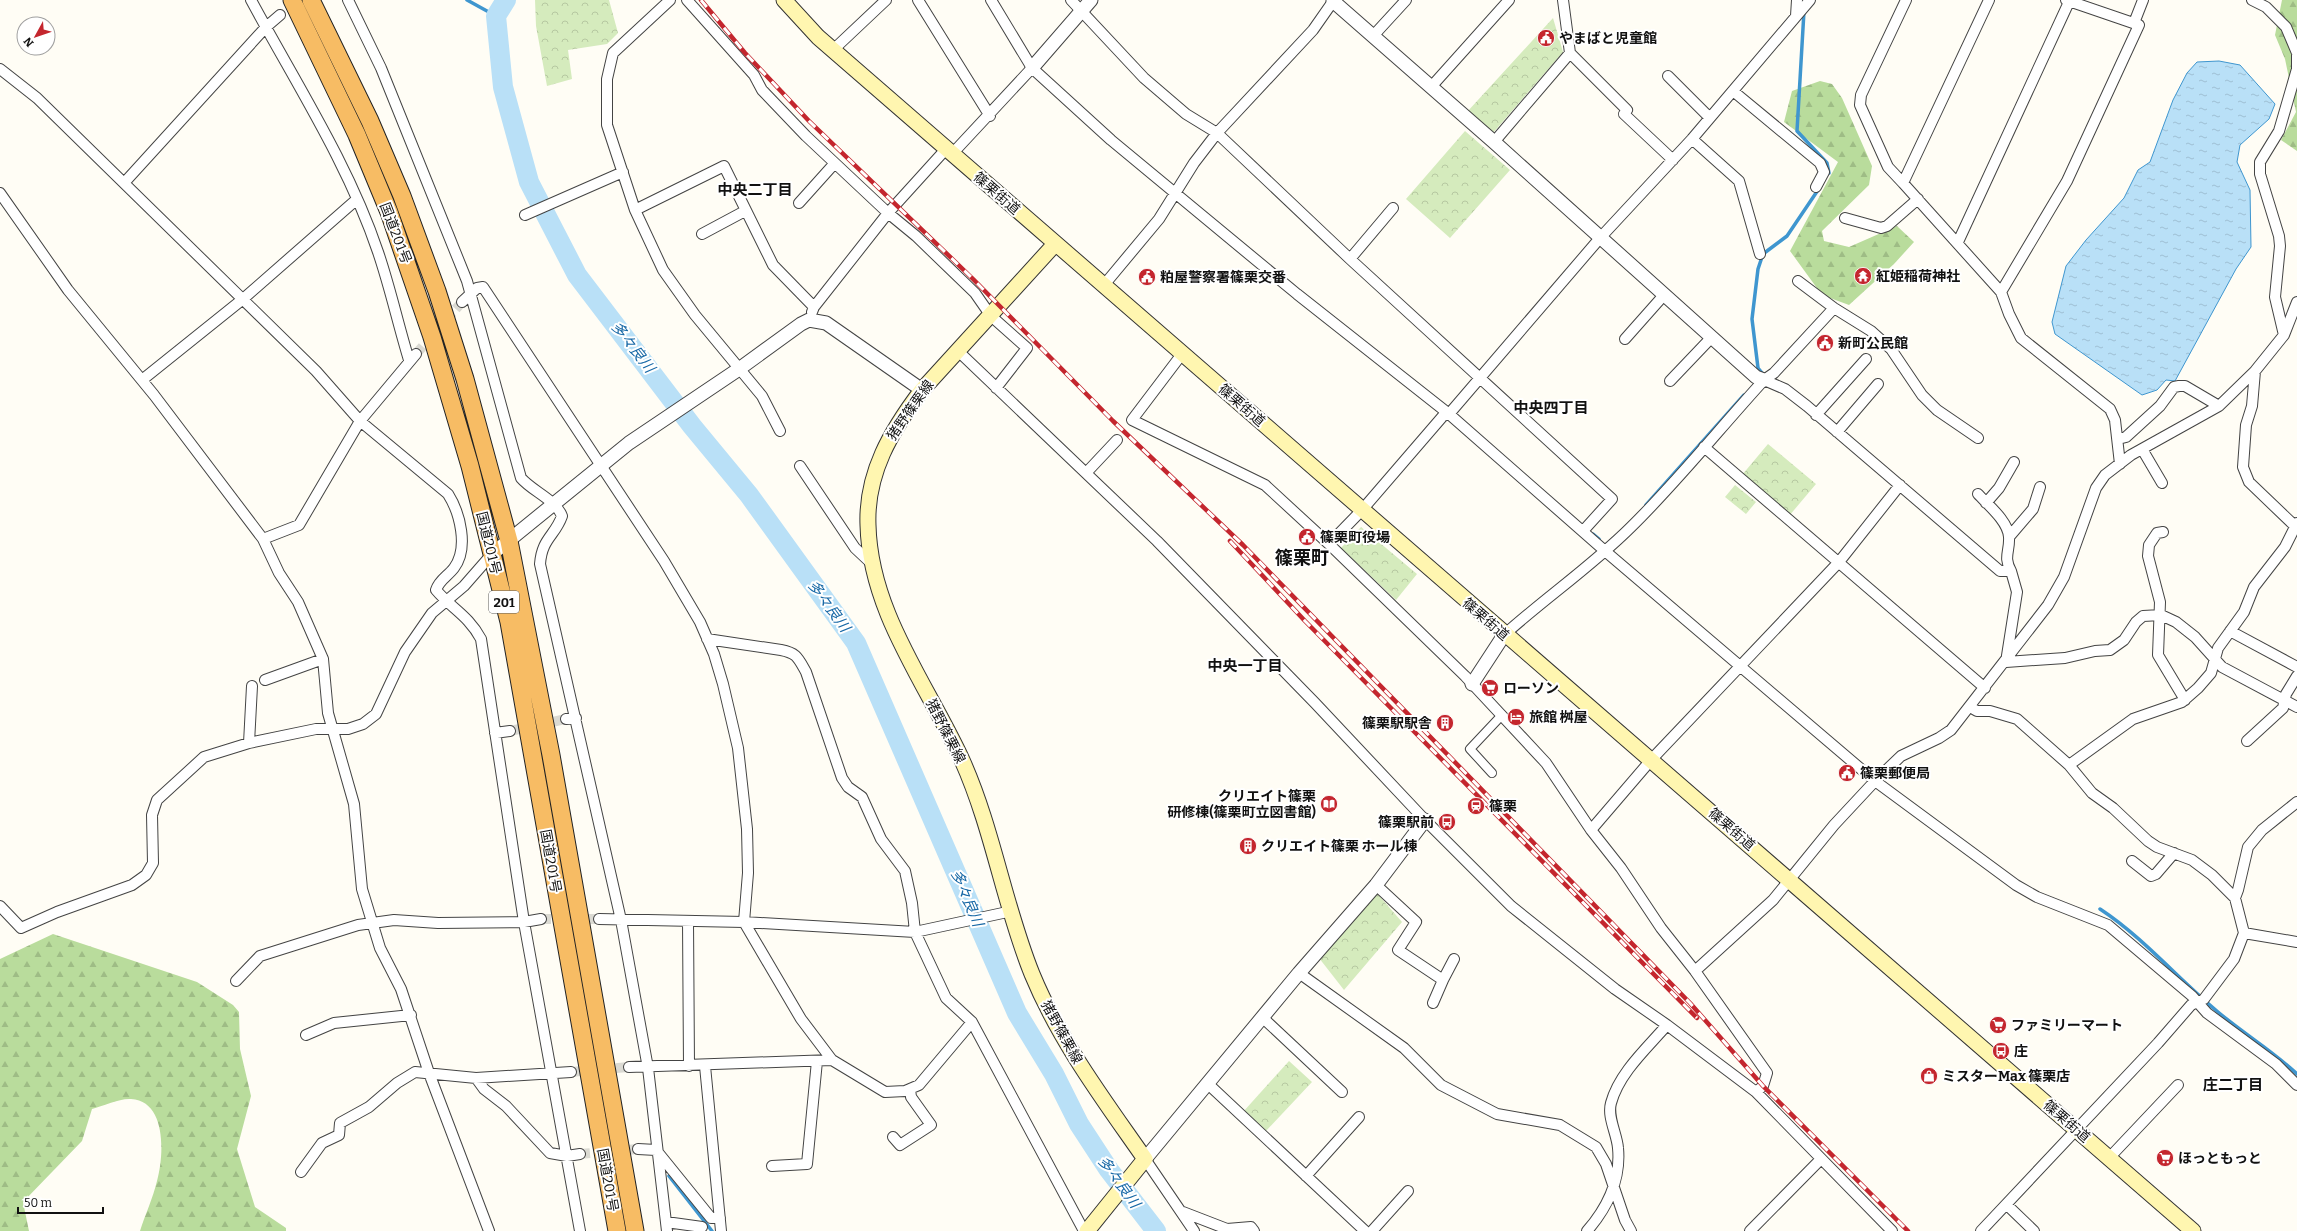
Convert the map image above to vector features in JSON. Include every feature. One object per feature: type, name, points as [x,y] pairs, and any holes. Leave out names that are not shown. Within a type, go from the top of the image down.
[{"type":"highway","name":"国道201号","points":[[292,0],[357,135],[389,212],[417,290],[464,445],[508,622],[617,1231]]},
{"type":"highway","name":"国道201号","points":[[311,0],[370,120],[402,196],[437,291],[465,379],[509,541],[551,755],[634,1231]]},
{"type":"main road","name":"篠栗街道","points":[[784,0],[818,37],[1504,635],[1790,880],[2193,1231]]},
{"type":"main road","name":"猪野篠栗線","points":[[1055,244],[991,316],[957,350],[922,390],[902,416],[885,446],[871,484],[868,525],[872,564],[880,598],[961,759],[982,809],[1008,912],[1032,972],[1060,1033],[1143,1162]]},
{"type":"main road","points":[[1086,1230],[1143,1162]]},
{"type":"street","points":[[251,0],[320,125],[356,200],[378,252],[412,357],[360,421],[299,525],[263,539]]},
{"type":"street","points":[[348,0],[381,68],[471,293],[521,478],[529,487],[553,504],[562,516],[560,523],[545,541],[541,551],[540,564],[621,920],[648,1068],[656,1150],[666,1227],[702,1227]]},
{"type":"street","points":[[670,0],[613,53],[607,79],[607,125],[635,210],[663,270],[695,315],[762,396],[780,431]]},
{"type":"street","points":[[687,0],[754,75],[762,90],[834,164],[888,214],[916,236],[975,293],[991,316],[1027,348],[996,388]]},
{"type":"street","points":[[833,50],[886,0]]},
{"type":"street","points":[[918,0],[990,116]]},
{"type":"street","points":[[991,0],[1032,68],[1111,140],[1297,294],[1449,414],[1605,551],[1875,781],[2016,885],[2037,897],[2108,925],[2197,1002],[2207,1013],[2276,1064],[2297,1085]]},
{"type":"street","points":[[1071,0],[1144,78],[1186,114],[1217,133],[1350,259],[1612,499],[1583,531]]},
{"type":"street","points":[[809,320],[814,307],[888,214],[949,151],[990,116],[1091,0]]},
{"type":"street","points":[[1373,36],[1406,0]]},
{"type":"street","points":[[1431,87],[1509,0]]},
{"type":"street","points":[[1563,0],[1570,53],[1627,110],[1624,114],[1673,160]]},
{"type":"street","points":[[1796,16],[1797,0]]},
{"type":"street","points":[[1329,544],[1362,510],[1443,416],[1449,414],[1600,238],[1692,139],[1709,117],[1810,0]]},
{"type":"street","points":[[1906,0],[1861,95],[1860,105],[1888,167],[1958,242],[2001,292],[2021,338],[2110,409],[2115,420],[2120,464]]},
{"type":"street","points":[[1903,183],[1989,0]]},
{"type":"street","points":[[2134,23],[2143,0]]},
{"type":"street","points":[[2252,0],[2266,8],[2286,27],[2297,53],[2297,69],[2279,131],[2260,162],[2260,174],[2279,236],[2280,246],[2275,297],[2284,336]]},
{"type":"street","points":[[1104,285],[1159,219],[1194,163],[1217,133],[1313,30],[1334,1],[1756,377],[1785,389],[2000,571],[2011,571]]},
{"type":"street","points":[[1958,242],[2067,1],[2139,25],[2067,181],[2001,292]]},
{"type":"street","points":[[124,183],[266,27],[280,15]]},
{"type":"street","points":[[1494,142],[1570,53]]},
{"type":"street","points":[[0,69],[37,98],[243,299],[316,371],[360,421],[448,494],[453,502],[462,541],[461,554],[454,567],[438,584],[436,590],[446,602],[462,613],[474,627],[481,639],[524,922],[580,1231]]},
{"type":"street","points":[[1668,76],[1709,117]]},
{"type":"street","points":[[1733,91],[1820,163],[1824,172],[1816,187]]},
{"type":"street","points":[[1692,139],[1739,180],[1760,254]]},
{"type":"street","points":[[799,203],[834,164]]},
{"type":"street","points":[[635,210],[724,166],[773,265],[814,307]]},
{"type":"street","points":[[524,215],[623,172]]},
{"type":"street","points":[[0,193],[68,290],[142,380],[263,539],[279,573],[298,602],[323,659],[328,713],[354,804],[357,856],[362,889],[372,922],[380,948],[401,989],[411,1015],[428,1073],[489,1231]]},
{"type":"street","points":[[142,380],[243,299],[356,200]]},
{"type":"street","points":[[1845,218],[1881,228],[1887,226],[1918,200]]},
{"type":"street","points":[[1350,259],[1393,208]]},
{"type":"street","points":[[702,234],[745,211]]},
{"type":"street","points":[[1798,281],[1834,308],[1876,335],[1891,349],[1922,395],[1936,410],[1978,438]]},
{"type":"street","points":[[462,302],[471,293],[478,288],[483,287],[664,561],[700,622],[723,684],[738,748],[747,829],[748,872],[744,922],[801,1019],[832,1060],[885,1092],[905,1091],[919,1085],[972,1022]]},
{"type":"street","points":[[1624,339],[1664,295]]},
{"type":"street","points":[[1695,971],[1773,900],[1834,825],[1875,781],[1902,756],[1939,738],[1951,730],[1986,688],[2048,605],[2064,577],[2096,488],[2105,475],[2142,449],[2218,406],[2255,371],[2284,336],[2297,302]]},
{"type":"street","points":[[1472,684],[1504,635],[1541,601],[1605,551],[1632,526],[1764,380],[1774,373],[1834,308]]},
{"type":"street","points":[[0,906],[21,928],[57,912],[132,885],[146,875],[153,863],[152,815],[157,800],[204,757],[249,743],[316,729],[348,728],[363,724],[376,714],[405,652],[432,613],[464,586],[492,554],[600,466],[660,421],[739,369],[801,324],[809,320],[826,323],[922,390]]},
{"type":"street","points":[[1670,381],[1711,338]]},
{"type":"street","points":[[957,350],[1157,541],[1310,697],[1425,820],[1511,906],[1615,989],[1667,1025],[1756,1092],[1892,1231]]},
{"type":"street","points":[[1182,354],[1132,420],[1265,485],[1329,544],[1502,715],[1546,763],[1591,830],[1621,868],[1661,928],[1695,971],[1767,1073],[1763,1086],[1756,1092]]},
{"type":"street","points":[[1816,415],[1866,359]]},
{"type":"street","points":[[2069,765],[2133,719],[2185,700],[2211,673],[2216,662],[2218,648],[2244,612],[2254,587],[2285,547],[2296,525],[2249,482],[2243,467],[2246,425],[2252,406],[2255,371]]},
{"type":"street","points":[[1837,432],[1878,384]]},
{"type":"street","points":[[2118,439],[2126,437],[2160,406],[2174,388],[2179,386],[2185,386],[2218,406]]},
{"type":"street","points":[[1086,473],[1117,440]]},
{"type":"street","points":[[1704,447],[1986,688]]},
{"type":"street","points":[[2142,449],[2162,483]]},
{"type":"street","points":[[1986,503],[1998,488],[2014,462]]},
{"type":"street","points":[[800,466],[855,548],[872,564]]},
{"type":"street","points":[[1591,830],[1651,760],[1839,562],[1900,486]]},
{"type":"street","points":[[2006,662],[2017,592],[2011,571],[2007,564],[2006,550],[2009,537],[2034,509],[2040,488]]},
{"type":"street","points":[[1978,494],[2000,518],[2009,537]]},
{"type":"street","points":[[2163,532],[2157,533],[2149,545],[2148,556],[2160,602],[2161,615],[2158,655],[2185,700]]},
{"type":"street","points":[[2006,662],[2065,658],[2095,651],[2110,650],[2124,640],[2136,622],[2143,616],[2161,615],[2176,622],[2195,637],[2216,662],[2297,707]]},
{"type":"street","points":[[2230,631],[2297,667]]},
{"type":"street","points":[[707,639],[793,652],[798,659],[806,672],[842,778],[848,787],[862,797],[881,839],[905,871],[912,903],[915,932],[946,998],[972,1022],[1086,1230]]},
{"type":"street","points":[[265,680],[323,659]]},
{"type":"street","points":[[2247,741],[2283,708],[2286,694],[2297,676]]},
{"type":"street","points":[[249,743],[252,686]]},
{"type":"street","points":[[1970,707],[1977,711],[1990,711],[2017,719],[2069,765],[2092,793],[2113,808],[2148,841],[2192,860],[2212,876],[2235,898],[2244,933],[2234,959],[2204,999],[2191,1005],[2007,1205],[1981,1231]]},
{"type":"street","points":[[1492,773],[1470,749],[1502,715]]},
{"type":"street","points":[[566,720],[576,718]]},
{"type":"street","points":[[495,733],[510,731]]},
{"type":"street","points":[[2235,898],[2248,847],[2262,830],[2297,802]]},
{"type":"street","points":[[1194,1231],[1183,1212],[1143,1162],[1299,973],[1376,885],[1425,820]]},
{"type":"street","points":[[2132,860],[2151,876],[2156,874],[2174,853]]},
{"type":"street","points":[[1376,885],[1416,922],[1398,950],[1443,980]]},
{"type":"street","points":[[599,919],[744,922],[915,932],[945,927],[1008,912]]},
{"type":"street","points":[[236,981],[260,956],[372,922],[394,920],[438,924],[524,922],[541,919]]},
{"type":"street","points":[[688,921],[689,1066]]},
{"type":"street","points":[[2244,933],[2297,942]]},
{"type":"street","points":[[1433,1003],[1454,959]]},
{"type":"street","points":[[1299,973],[1404,1048],[1441,1085],[1497,1114],[1560,1125],[1596,1147],[1606,1164],[1631,1231]]},
{"type":"street","points":[[306,1035],[334,1023],[411,1015]]},
{"type":"street","points":[[1262,1017],[1342,1092]]},
{"type":"street","points":[[1587,1231],[1600,1216],[1614,1187],[1618,1148],[1610,1105],[1617,1085],[1667,1025]]},
{"type":"street","points":[[628,1067],[648,1068],[832,1060]]},
{"type":"street","points":[[772,1166],[807,1164],[817,1061]]},
{"type":"street","points":[[705,1066],[721,1231]]},
{"type":"street","points":[[302,1172],[322,1143],[339,1134],[340,1123],[348,1117],[368,1107],[397,1083],[415,1072],[476,1078],[571,1072]]},
{"type":"street","points":[[476,1078],[550,1153],[567,1156],[580,1154]]},
{"type":"street","points":[[1207,1083],[1365,1231]]},
{"type":"street","points":[[2109,1158],[2178,1085]]},
{"type":"street","points":[[893,1137],[900,1146],[931,1125],[911,1098],[910,1089]]},
{"type":"street","points":[[1306,1176],[1359,1117]]},
{"type":"street","points":[[638,1150],[656,1150]]},
{"type":"street","points":[[656,1150],[711,1218],[720,1218]]},
{"type":"street","points":[[1750,1231],[1822,1159]]},
{"type":"street","points":[[1372,1231],[1408,1191]]},
{"type":"street","points":[[2007,1205],[2034,1231]]},
{"type":"street","points":[[1183,1212],[1227,1230],[1251,1228],[1254,1231]]},
{"type":"green space","points":[[535,0],[609,0],[618,33],[607,44],[568,50],[572,79],[547,86],[536,26]]},
{"type":"green space","points":[[2282,0],[2297,0],[2297,151],[2281,140],[2296,112],[2285,59],[2275,35]]},
{"type":"green space","points":[[1553,18],[1563,52],[1492,134],[1467,112]]},
{"type":"green space","points":[[1820,81],[1832,84],[1842,98],[1872,166],[1869,185],[1822,231],[1824,241],[1849,247],[1897,226],[1914,242],[1894,264],[1849,305],[1822,295],[1790,251],[1838,162],[1784,122],[1792,91]]},
{"type":"green space","points":[[1465,131],[1510,170],[1450,238],[1406,199]]},
{"type":"green space","points":[[1768,444],[1816,484],[1789,516],[1742,475]]},
{"type":"green space","points":[[1735,485],[1756,502],[1746,514],[1725,497]]},
{"type":"green space","points":[[1361,527],[1417,574],[1396,600],[1341,548]]},
{"type":"green space","points":[[1375,891],[1402,922],[1344,990],[1319,958]]},
{"type":"green space","points":[[53,934],[197,982],[233,1005],[239,1012],[240,1049],[251,1096],[237,1149],[255,1207],[286,1228],[286,1231],[140,1231],[157,1181],[161,1158],[160,1131],[157,1119],[151,1109],[143,1102],[127,1099],[92,1109],[82,1141],[23,1202],[29,1231],[0,1231],[0,959]]},
{"type":"green space","points":[[1289,1061],[1312,1082],[1265,1132],[1243,1112]]},
{"type":"water","points":[[2219,61],[2240,65],[2275,104],[2269,119],[2240,145],[2237,162],[2250,190],[2251,247],[2236,269],[2175,381],[2166,380],[2157,390],[2142,395],[2055,334],[2052,322],[2066,266],[2086,240],[2124,198],[2138,170],[2150,162],[2173,100],[2187,73],[2197,62]]},
{"type":"waterway","points":[[467,0],[496,16]]},
{"type":"waterway","name":"多々良川","points":[[506,0],[496,16],[503,87],[529,182],[577,275],[692,426],[749,495],[856,643],[1017,1013],[1054,1074],[1079,1124],[1109,1170],[1156,1231]]},
{"type":"waterway","points":[[1804,11],[1797,131],[1827,163],[1829,173]]},
{"type":"waterway","points":[[1762,376],[1763,374],[1758,368],[1752,319],[1758,269],[1763,254],[1787,236],[1818,190]]},
{"type":"waterway","points":[[1646,505],[1744,395]]},
{"type":"waterway","points":[[1593,534],[1599,539]]},
{"type":"waterway","points":[[2100,909],[2116,920],[2146,946],[2218,1012],[2297,1074]]},
{"type":"waterway","points":[[669,1176],[712,1231]]},
{"type":"tunnel","points":[[416,354],[462,302]]},
{"type":"tunnel","points":[[510,731],[566,719]]},
{"type":"tunnel","points":[[541,919],[599,919]]},
{"type":"tunnel","points":[[571,1072],[629,1067]]},
{"type":"tunnel","points":[[580,1154],[638,1149]]},
{"type":"railway","points":[[701,0],[745,53],[809,121],[973,279],[1113,421],[1243,545],[1690,1003],[1763,1086],[1908,1231]]},
{"type":"railway","points":[[1230,541],[1305,621],[1697,1018]]},
{"type":"place","name":"やまばと児童館","points":[[1546,38]]},
{"type":"place","name":"紅姫稲荷神社","points":[[1863,276]]},
{"type":"place","name":"粕屋警察署篠栗交番","points":[[1147,277]]},
{"type":"place","name":"新町公民館","points":[[1825,343]]},
{"type":"place","name":"篠栗町役場","points":[[1307,537]]},
{"type":"place","name":"ローソン","points":[[1490,688]]},
{"type":"place","name":"旅館 桝屋","points":[[1516,717]]},
{"type":"place","name":"篠栗駅駅舎","points":[[1445,723]]},
{"type":"place","name":"篠栗郵便局","points":[[1847,773]]},
{"type":"place","name":"クリエイト篠栗 研修棟(篠栗町立図書館)","points":[[1329,804]]},
{"type":"place","name":"篠栗","points":[[1476,806]]},
{"type":"place","name":"篠栗駅前","points":[[1447,822]]},
{"type":"place","name":"クリエイト篠栗 ホール棟","points":[[1248,846]]},
{"type":"place","name":"ファミリーマート","points":[[1998,1025]]},
{"type":"place","name":"庄","points":[[2001,1051]]},
{"type":"place","name":"ミスターMax 篠栗店","points":[[1929,1076]]},
{"type":"place","name":"ほっともっと","points":[[2165,1158]]},
{"type":"district","name":"中央二丁目","points":[[755,190]]},
{"type":"district","name":"中央四丁目","points":[[1551,408]]},
{"type":"district","name":"篠栗町","points":[[1302,558]]},
{"type":"district","name":"中央一丁目","points":[[1245,666]]},
{"type":"district","name":"庄二丁目","points":[[2233,1085]]}]
